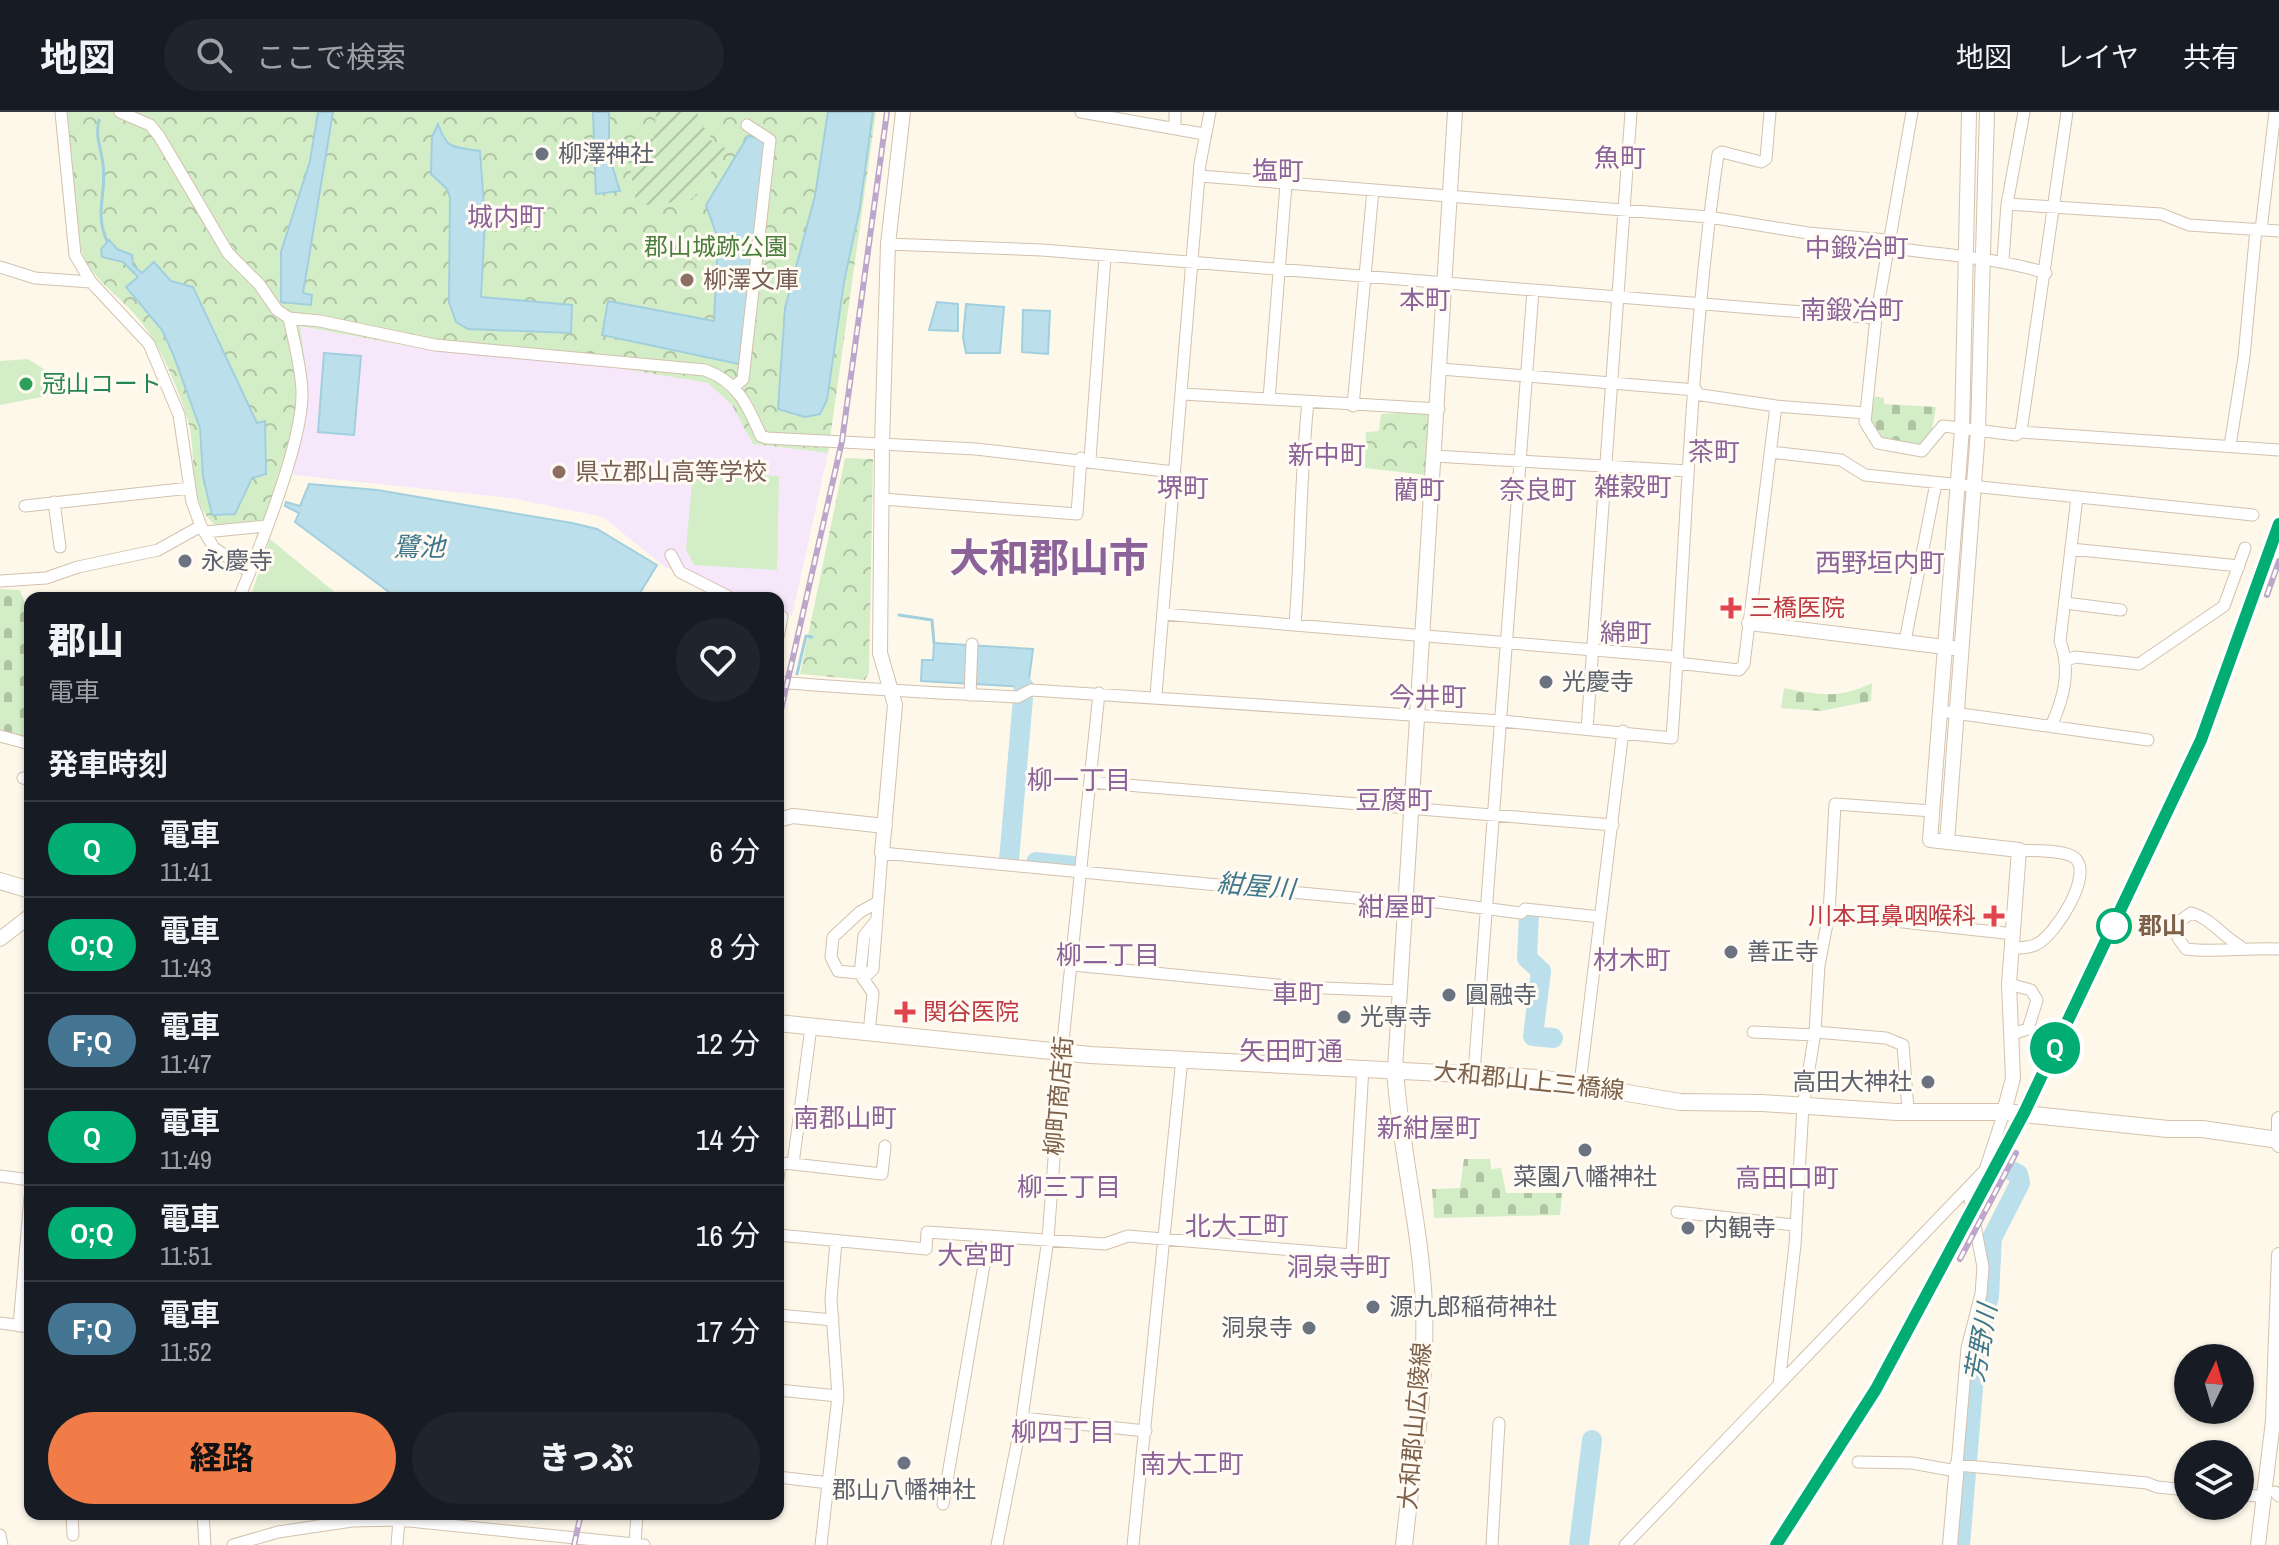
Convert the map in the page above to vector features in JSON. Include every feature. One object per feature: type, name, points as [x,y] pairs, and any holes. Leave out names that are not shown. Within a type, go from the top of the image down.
[{"type":"main road","points":[[0,881],[24,888]]},
{"type":"main road","name":"大和郡山上三橋線","points":[[784,1024],[1062,1051],[1474,1073],[1580,1084],[1680,1102],[2004,1112],[2279,1141]]},
{"type":"main road","name":"大和郡山広陵線","points":[[1395,1069],[1399,1129],[1424,1310],[1404,1545]]},
{"type":"street","points":[[61,112],[75,255],[91,282],[139,332],[162,370],[179,415],[190,488],[203,529],[214,548],[250,572]]},
{"type":"street","points":[[120,112],[150,125],[228,253],[259,284],[277,310],[289,318],[320,321],[427,344],[705,370],[735,386],[753,414],[761,436],[1085,459],[1174,472]]},
{"type":"street","points":[[878,902],[860,912],[833,937],[831,957],[838,971],[868,974],[873,969],[895,705],[880,653],[882,444],[888,244],[903,112]]},
{"type":"street","points":[[1081,112],[1204,134]]},
{"type":"street","points":[[1175,112],[1175,129]]},
{"type":"street","points":[[1156,695],[1200,176],[1204,134],[1210,112]]},
{"type":"street","points":[[1395,1069],[1439,409],[1455,112]]},
{"type":"street","points":[[1587,729],[1595,651],[1631,112]]},
{"type":"street","points":[[784,683],[862,690],[890,688],[1018,697],[1031,690],[1156,695],[1623,731],[1672,738],[1701,305],[1718,154],[1722,152],[1761,162],[1766,159],[1770,112]]},
{"type":"street","points":[[1912,112],[1887,243],[1866,413],[1868,428],[1883,447],[1922,451],[1943,426],[2016,435],[2021,432],[2279,450]]},
{"type":"street","points":[[1969,112],[1966,258],[1970,430]]},
{"type":"street","points":[[1829,914],[2037,944],[2046,938],[2078,887],[2081,873],[2078,862],[2068,855],[1930,840],[1948,712],[1961,649],[1966,486],[1983,259],[1987,112]]},
{"type":"street","points":[[2003,260],[2007,204],[2024,112]]},
{"type":"street","points":[[2021,432],[2067,112]]},
{"type":"street","points":[[2230,446],[2275,112]]},
{"type":"street","points":[[735,386],[743,379],[770,140],[747,125]]},
{"type":"street","points":[[1200,176],[1709,217],[1966,258],[2003,260],[2046,273]]},
{"type":"street","points":[[1269,399],[1286,184]]},
{"type":"street","points":[[1353,406],[1373,190]]},
{"type":"street","points":[[2007,204],[2161,214],[2189,225],[2279,231]]},
{"type":"street","points":[[888,244],[1042,250],[1194,265],[1446,282],[1876,318]]},
{"type":"street","points":[[882,499],[1077,514],[1105,257]]},
{"type":"street","points":[[0,267],[35,278],[91,282]]},
{"type":"street","points":[[1474,1073],[1485,906],[1509,645],[1533,290]]},
{"type":"street","points":[[242,592],[266,526],[301,409],[302,390],[289,318]]},
{"type":"street","points":[[1441,369],[1614,380],[1776,406],[1866,413]]},
{"type":"street","points":[[1183,394],[1439,409]]},
{"type":"street","points":[[1295,624],[1300,560],[1300,476],[1308,402]]},
{"type":"street","points":[[1163,614],[1595,651],[1739,670],[1744,664],[1776,406]]},
{"type":"street","points":[[1770,452],[1841,460],[1865,475],[2253,515]]},
{"type":"street","points":[[1435,456],[1688,471]]},
{"type":"street","points":[[1905,641],[1936,483]]},
{"type":"street","points":[[1947,842],[1946,647],[1966,486]]},
{"type":"street","points":[[25,506],[103,500],[190,488]]},
{"type":"street","points":[[2051,726],[2061,704],[2067,660],[2060,641],[2077,497]]},
{"type":"street","points":[[54,502],[60,547]]},
{"type":"street","points":[[0,581],[46,578],[78,567],[158,550],[203,529],[266,526]]},
{"type":"street","points":[[2067,660],[2075,657],[2139,664],[2224,606],[2245,548]]},
{"type":"street","points":[[2071,549],[2239,566]]},
{"type":"street","points":[[671,555],[680,572],[719,592]]},
{"type":"street","points":[[2065,603],[2121,610]]},
{"type":"street","points":[[1749,623],[1961,649]]},
{"type":"street","points":[[970,695],[972,644]]},
{"type":"street","name":"柳町商店街","points":[[997,1545],[1022,1418],[1048,1239],[1062,1051],[1099,693]]},
{"type":"street","points":[[1948,712],[2148,740]]},
{"type":"street","points":[[1580,1084],[1623,731]]},
{"type":"street","points":[[0,736],[24,742]]},
{"type":"street","points":[[1090,782],[1613,825]]},
{"type":"street","points":[[1779,1384],[1795,1245],[1803,1106],[1815,1033],[1819,965],[1829,914],[1835,804],[1932,811]]},
{"type":"street","points":[[784,818],[793,816],[885,826]]},
{"type":"street","points":[[1625,1545],[1985,1170],[2013,1078],[2009,984],[2019,850]]},
{"type":"street","points":[[882,853],[1381,900],[1406,898],[1521,913],[1525,909],[1600,917]]},
{"type":"street","points":[[2240,946],[2221,935],[2204,916],[2191,913],[2180,921],[2178,938],[2186,949],[2214,952],[2240,946],[2279,949]]},
{"type":"street","points":[[0,939],[24,921]]},
{"type":"street","points":[[1073,965],[1298,987],[1401,991]]},
{"type":"street","points":[[860,974],[873,993],[869,1033]]},
{"type":"street","points":[[2009,984],[2031,990],[2037,1000],[2028,1029],[2012,1034]]},
{"type":"street","points":[[793,1164],[811,1027]]},
{"type":"street","points":[[1753,1032],[1886,1038],[1903,1045],[1908,1110]]},
{"type":"street","points":[[1133,1545],[1182,1058]]},
{"type":"street","points":[[784,1236],[926,1249],[927,1232],[1105,1244],[1128,1236],[1352,1255],[1363,1067]]},
{"type":"street","points":[[2279,1119],[2279,1141]]},
{"type":"street","points":[[784,1163],[882,1174],[885,1146]]},
{"type":"street","points":[[0,1176],[24,1179]]},
{"type":"street","points":[[1950,1545],[1962,1467],[1967,1348],[1981,1294],[1983,1267],[1968,1189]]},
{"type":"street","points":[[1677,1212],[1794,1225]]},
{"type":"street","points":[[943,1504],[989,1236]]},
{"type":"street","points":[[821,1545],[838,1396],[831,1299],[836,1242]]},
{"type":"street","points":[[2258,1545],[2273,1494],[2279,1255]]},
{"type":"street","points":[[784,1316],[833,1320]]},
{"type":"street","points":[[0,1323],[24,1327]]},
{"type":"street","points":[[784,1391],[838,1396]]},
{"type":"street","points":[[1022,1418],[1146,1431]]},
{"type":"street","points":[[1492,1545],[1499,1423]]},
{"type":"street","points":[[1858,1462],[1962,1467],[2174,1489]]},
{"type":"street","points":[[784,1478],[829,1483]]},
{"type":"street","points":[[72,1520],[73,1535]]},
{"type":"street","points":[[203,1520],[205,1545]]},
{"type":"street","points":[[233,1545],[278,1532],[379,1520]]},
{"type":"street","points":[[397,1545],[406,1520]]},
{"type":"street","points":[[421,1520],[537,1536],[644,1545]]},
{"type":"street","points":[[627,1544],[635,1520]]},
{"type":"street","points":[[0,1535],[2,1545]]},
{"type":"shaded area","name":"県立郡山高等学校","points":[[299,326],[419,348],[589,363],[708,383],[732,405],[754,444],[828,453],[792,616],[784,613],[784,592],[730,592],[665,567],[603,517],[511,498],[295,475],[291,470],[308,387]]},
{"type":"green space","name":"郡山城跡公園","points":[[67,112],[876,112],[828,453],[753,444],[732,405],[708,383],[589,363],[419,348],[300,326],[308,387],[291,470],[275,518],[251,524],[215,525],[206,515],[196,490],[188,421],[167,366],[146,328],[92,271],[82,252],[71,183]]},
{"type":"green space","points":[[656,112],[698,112],[697,124],[711,131],[710,140],[727,149],[692,200],[637,206],[626,148],[637,140],[654,138]]},
{"type":"green space","name":"冠山コート","points":[[28,359],[50,373],[52,395],[0,405],[0,361]]},
{"type":"green space","points":[[1873,397],[1884,398],[1884,404],[1936,407],[1930,440],[1918,446],[1885,441],[1871,422]]},
{"type":"green space","points":[[1434,411],[1426,475],[1365,468],[1366,432],[1379,431],[1381,414]]},
{"type":"green space","points":[[845,458],[873,459],[869,673],[865,680],[800,674]]},
{"type":"green space","points":[[693,471],[779,476],[777,570],[694,565],[686,549]]},
{"type":"green space","points":[[270,539],[335,592],[252,592]]},
{"type":"green space","points":[[0,589],[20,590],[24,600],[24,736],[0,730]]},
{"type":"green space","points":[[1872,683],[1871,701],[1821,711],[1781,708],[1784,688],[1829,694],[1850,692]]},
{"type":"green space","points":[[1464,1159],[1490,1159],[1491,1169],[1501,1168],[1506,1193],[1562,1193],[1560,1215],[1434,1218],[1432,1189],[1460,1188]]},
{"type":"water","points":[[318,112],[333,112],[303,293],[312,295],[311,305],[281,302],[281,252],[310,161]]},
{"type":"water","points":[[593,112],[609,112],[609,156],[620,191],[596,194]]},
{"type":"water","points":[[828,112],[873,112],[827,400],[820,414],[805,417],[778,409],[785,308],[815,196]]},
{"type":"water","points":[[438,124],[448,143],[480,151],[485,221],[481,297],[572,305],[571,333],[468,329],[456,322],[449,302],[450,198],[447,189],[431,174],[432,137]]},
{"type":"water","points":[[748,136],[761,139],[766,147],[739,364],[602,335],[608,301],[714,321],[718,239],[706,205]]},
{"type":"water","points":[[109,240],[117,249],[132,255],[133,265],[142,273],[154,262],[171,281],[193,287],[257,423],[265,421],[266,474],[252,478],[235,514],[212,515],[203,476],[200,428],[173,354],[162,330],[126,287],[138,277],[123,262],[102,257],[101,249]]},
{"type":"water","points":[[937,302],[958,304],[958,331],[929,330]]},
{"type":"water","points":[[966,304],[1004,307],[1000,353],[966,353],[963,338]]},
{"type":"water","points":[[1023,310],[1050,311],[1048,354],[1022,352]]},
{"type":"water","points":[[324,353],[361,356],[354,435],[318,432]]},
{"type":"water","name":"鷺池","points":[[309,484],[377,490],[597,529],[657,565],[641,592],[389,592],[295,522],[299,513],[285,506],[286,502],[300,506]]},
{"type":"water","points":[[934,643],[1033,649],[1028,687],[921,681],[922,660],[933,660]]},
{"type":"waterway","points":[[99,120],[98,137],[104,174],[101,221],[107,241]]},
{"type":"waterway","points":[[899,615],[932,620],[934,643]]},
{"type":"waterway","points":[[797,674],[806,636],[812,637]]},
{"type":"waterway","name":"紺屋川","points":[[1009,860],[1024,687]]},
{"type":"waterway","name":"紺屋川","points":[[1036,862],[1073,866]]},
{"type":"waterway","name":"紺屋川","points":[[1529,915],[1527,958],[1541,971],[1533,1036],[1553,1038]]},
{"type":"waterway","name":"芳野川","points":[[1960,1545],[1976,1353],[1989,1296],[1992,1238],[2020,1183],[2018,1174],[1995,1162]]},
{"type":"waterway","name":"紺屋川","points":[[1579,1545],[1592,1440]]},
{"type":"railway","points":[[784,697],[842,441],[887,112]]},
{"type":"railway","points":[[1776,1545],[1876,1389],[2024,1113],[2201,740],[2279,524]]},
{"type":"railway","points":[[2267,595],[2279,561]]},
{"type":"railway","points":[[1960,1259],[2016,1153]]},
{"type":"railway","points":[[574,1545],[580,1520]]},
{"type":"train","name":"Q","points":[[1776,1545],[1876,1389],[2024,1113],[2201,740],[2279,524]]},
{"type":"place","name":"柳澤神社","points":[[542,154]]},
{"type":"place","name":"柳澤文庫","points":[[687,280]]},
{"type":"place","name":"冠山コート","points":[[26,384]]},
{"type":"place","name":"県立郡山高等学校","points":[[559,472]]},
{"type":"place","name":"永慶寺","points":[[185,561]]},
{"type":"place","name":"三橋医院","points":[[1731,608]]},
{"type":"place","name":"光慶寺","points":[[1546,682]]},
{"type":"place","name":"川本耳鼻咽喉科","points":[[1994,916]]},
{"type":"place","name":"郡山","points":[[2114,926]]},
{"type":"place","name":"善正寺","points":[[1731,952]]},
{"type":"place","name":"圓融寺","points":[[1449,995]]},
{"type":"place","name":"関谷医院","points":[[905,1012]]},
{"type":"place","name":"光専寺","points":[[1344,1017]]},
{"type":"place","name":"高田大神社","points":[[1928,1082]]},
{"type":"place","name":"菜園八幡神社","points":[[1585,1150]]},
{"type":"place","name":"内観寺","points":[[1688,1228]]},
{"type":"place","name":"源九郎稲荷神社","points":[[1373,1307]]},
{"type":"place","name":"洞泉寺","points":[[1309,1328]]},
{"type":"place","name":"郡山八幡神社","points":[[904,1463]]},
{"type":"district","name":"魚町","points":[[1620,158]]},
{"type":"district","name":"塩町","points":[[1278,171]]},
{"type":"district","name":"城内町","points":[[506,217]]},
{"type":"district","name":"中鍛冶町","points":[[1857,248]]},
{"type":"district","name":"本町","points":[[1425,300]]},
{"type":"district","name":"南鍛冶町","points":[[1852,310]]},
{"type":"district","name":"茶町","points":[[1714,452]]},
{"type":"district","name":"新中町","points":[[1327,455]]},
{"type":"district","name":"雑穀町","points":[[1633,487]]},
{"type":"district","name":"堺町","points":[[1183,488]]},
{"type":"district","name":"藺町","points":[[1419,490]]},
{"type":"district","name":"奈良町","points":[[1538,490]]},
{"type":"district","name":"大和郡山市","points":[[1049,558]]},
{"type":"district","name":"西野垣内町","points":[[1880,563]]},
{"type":"district","name":"綿町","points":[[1626,633]]},
{"type":"district","name":"今井町","points":[[1428,697]]},
{"type":"district","name":"柳一丁目","points":[[1079,780]]},
{"type":"district","name":"豆腐町","points":[[1394,800]]},
{"type":"district","name":"紺屋町","points":[[1397,907]]},
{"type":"district","name":"柳二丁目","points":[[1108,955]]},
{"type":"district","name":"材木町","points":[[1632,960]]},
{"type":"district","name":"車町","points":[[1298,994]]},
{"type":"district","name":"矢田町通","points":[[1291,1051]]},
{"type":"district","name":"南郡山町","points":[[845,1118]]},
{"type":"district","name":"新紺屋町","points":[[1429,1128]]},
{"type":"district","name":"高田口町","points":[[1787,1178]]},
{"type":"district","name":"柳三丁目","points":[[1069,1187]]},
{"type":"district","name":"北大工町","points":[[1237,1226]]},
{"type":"district","name":"大宮町","points":[[976,1255]]},
{"type":"district","name":"洞泉寺町","points":[[1339,1267]]},
{"type":"district","name":"柳四丁目","points":[[1063,1432]]},
{"type":"district","name":"南大工町","points":[[1192,1464]]}]
